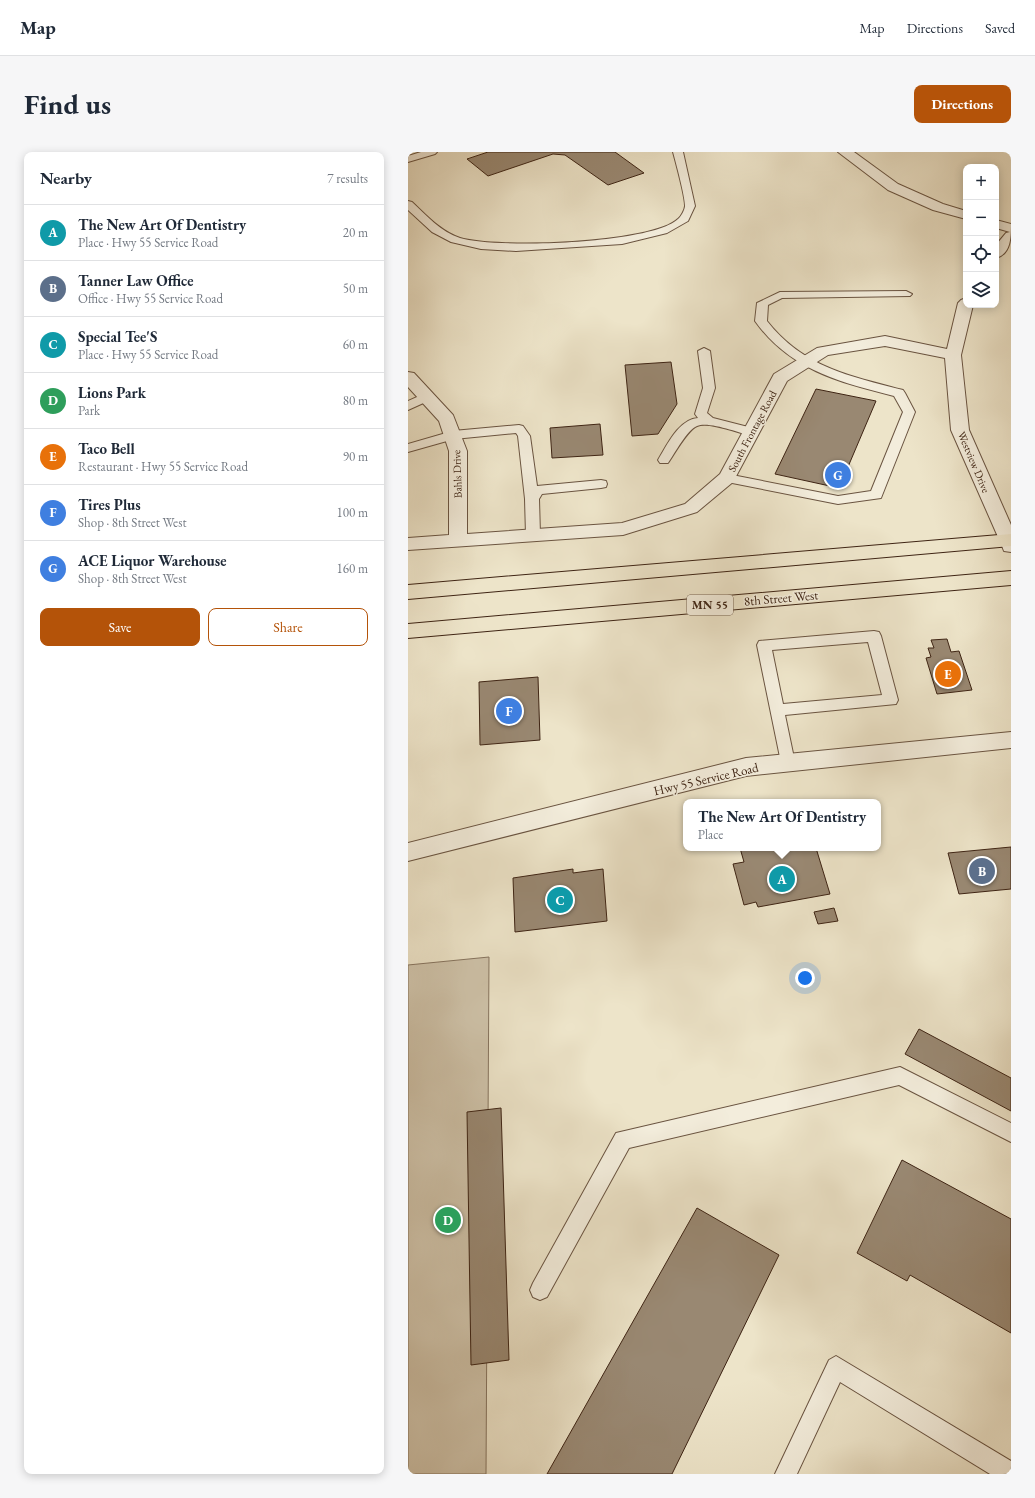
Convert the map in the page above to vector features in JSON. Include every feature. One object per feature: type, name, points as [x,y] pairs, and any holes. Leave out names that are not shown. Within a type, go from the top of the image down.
[{"type":"highway","points":[[408,592],[1010,542]]},
{"type":"highway","name":"8th Street West","points":[[408,631],[1011,578]]},
{"type":"street","points":[[845,152],[893,187],[938,207],[963,214]]},
{"type":"street","points":[[999,225],[1011,228]]},
{"type":"street","points":[[999,250],[1011,236]]},
{"type":"street","name":"Westview Drive","points":[[965,308],[952,356],[960,430],[1010,542]]},
{"type":"street","name":"South Frontage Road","points":[[408,544],[623,529],[691,508],[727,478],[780,378],[822,351],[885,341],[952,356]]},
{"type":"street","name":"Bahls Drive","points":[[408,377],[447,418],[458,451],[458,540]]},
{"type":"street","name":"Hwy 55 Service Road","points":[[408,852],[746,767],[1011,740]]},
{"type":"lane","points":[[408,159],[419,153],[432,152]]},
{"type":"lane","points":[[408,204],[436,230],[455,240],[481,246],[516,248],[622,241],[663,231],[683,221],[690,206],[678,152]]},
{"type":"lane","points":[[727,478],[838,500],[876,495],[909,412],[900,393],[834,376],[804,363],[772,338],[761,321],[763,303],[780,295],[906,294]]},
{"type":"lane","points":[[704,351],[709,388],[701,414],[709,421]]},
{"type":"lane","points":[[408,406],[426,397]]},
{"type":"lane","points":[[664,460],[685,429],[694,422],[709,421],[752,432]]},
{"type":"lane","points":[[408,448],[452,435],[519,429],[524,436],[532,499],[533,535]]},
{"type":"lane","points":[[532,499],[538,490],[601,484]]},
{"type":"lane","points":[[777,710],[891,700],[874,636],[764,645],[777,710],[788,763]]},
{"type":"lane","points":[[540,1290],[623,1140],[900,1076],[1011,1132]]},
{"type":"lane","points":[[786,1474],[836,1367],[1011,1474]]},
{"type":"shaded area","points":[[489,957],[486,1474],[408,1474],[408,965]]},
{"type":"building","points":[[488,152],[615,152],[644,173],[608,185],[565,155],[553,154],[488,176],[467,159]]},
{"type":"building","points":[[671,362],[677,404],[658,434],[632,436],[625,365]]},
{"type":"building","points":[[816,389],[876,401],[839,488],[775,474]]},
{"type":"building","points":[[600,424],[603,455],[552,458],[550,428]]},
{"type":"building","points":[[947,639],[951,652],[959,651],[972,690],[937,694],[926,658],[931,657],[928,648],[934,648],[931,640]]},
{"type":"building","points":[[538,677],[540,740],[480,745],[479,682]]},
{"type":"building","points":[[1011,847],[1011,889],[959,894],[948,853]]},
{"type":"building","points":[[741,851],[817,851],[830,894],[758,907],[756,902],[744,905],[733,864],[744,862]]},
{"type":"building","points":[[573,869],[573,873],[603,869],[607,921],[515,932],[513,878]]},
{"type":"building","points":[[834,908],[838,921],[818,924],[814,912]]},
{"type":"building","points":[[919,1029],[1011,1078],[1011,1111],[905,1054]]},
{"type":"building","points":[[501,1108],[509,1360],[471,1365],[467,1112]]},
{"type":"building","points":[[902,1160],[1011,1219],[1011,1333],[910,1275],[907,1281],[857,1253]]},
{"type":"building","points":[[697,1208],[779,1255],[672,1474],[547,1474]]},
{"type":"place","name":"ACE Liquor Warehouse","points":[[838,475]]},
{"type":"place","name":"Taco Bell","points":[[948,674]]},
{"type":"place","name":"Tires Plus","points":[[509,711]]},
{"type":"place","name":"Tanner Law Office","points":[[982,871]]},
{"type":"place","name":"The New Art Of Dentistry","points":[[782,879]]},
{"type":"place","name":"Special Tee'S","points":[[560,900]]},
{"type":"place","name":"Lions Park","points":[[448,1220]]}]
